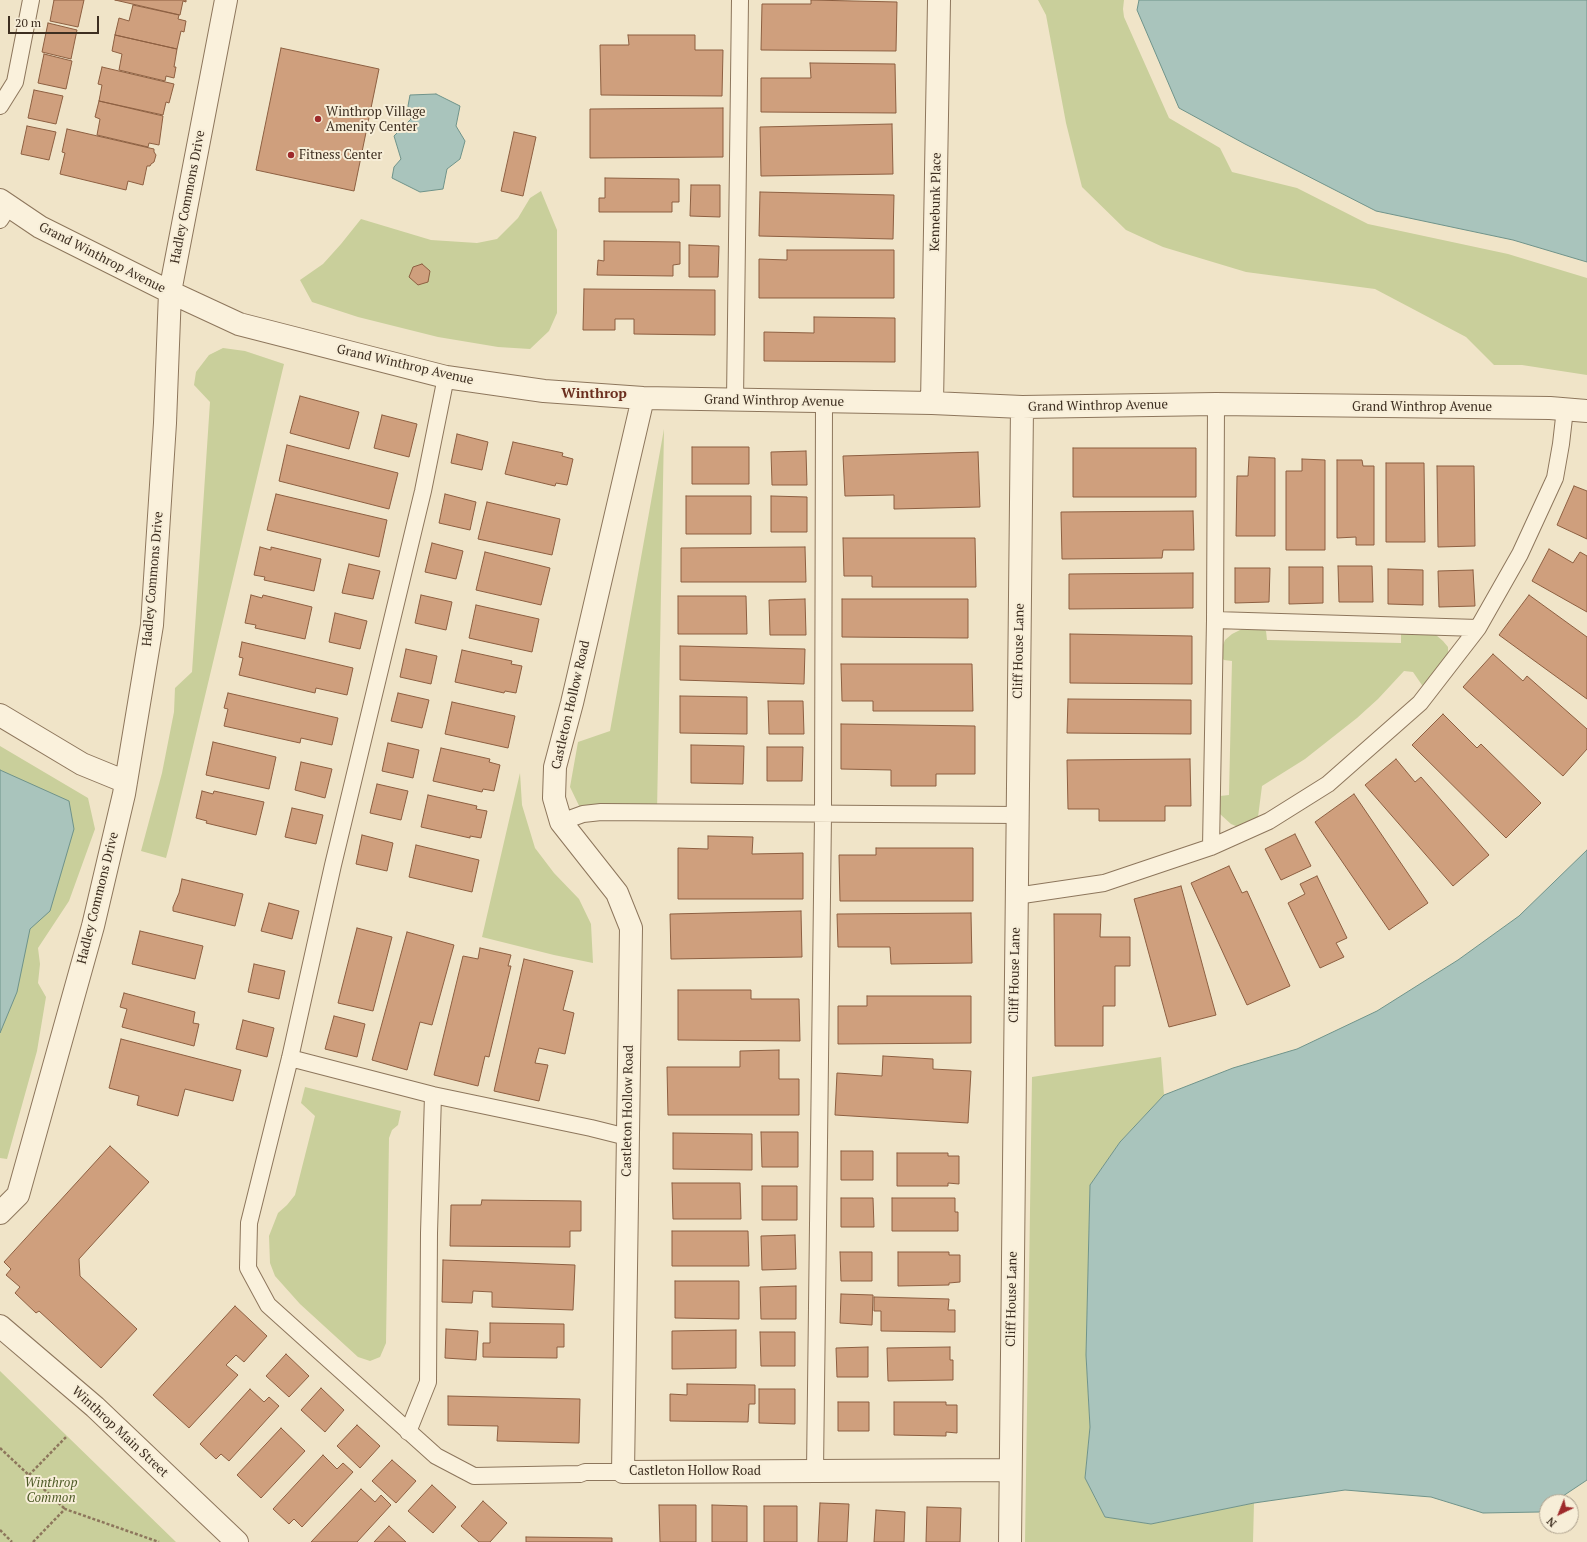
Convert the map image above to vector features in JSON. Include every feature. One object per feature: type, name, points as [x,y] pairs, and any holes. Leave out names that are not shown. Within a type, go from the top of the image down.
[{"type":"street","name":"Hadley Commons Drive","points":[[0,1213],[18,1195],[93,926],[126,782],[152,625],[165,423],[170,292],[226,0]]},
{"type":"street","name":"Kennebunk Place","points":[[932,403],[939,0]]},
{"type":"street","name":"Grand Winthrop Avenue","points":[[3,209],[170,292],[239,324],[446,377],[544,391],[643,398],[932,403],[1022,408],[1216,404],[1565,409],[1587,411]]},
{"type":"street","name":"Castleton Hollow Road","points":[[643,398],[572,703],[555,766],[554,798],[561,822],[617,894],[631,928],[623,1472],[1010,1470]]},
{"type":"street","name":"Cliff House Lane","points":[[1010,1542],[1022,408]]},
{"type":"street","points":[[0,715],[82,764],[126,782]]},
{"type":"street","name":"Winthrop Main Street","points":[[0,1326],[95,1407],[234,1541]]},
{"type":"lane","points":[[0,106],[15,82],[31,0]]},
{"type":"lane","points":[[735,400],[740,0]]},
{"type":"lane","points":[[446,377],[423,491],[333,865],[290,1058],[249,1223],[248,1268],[268,1305],[436,1456],[474,1476],[623,1472]]},
{"type":"lane","points":[[815,1471],[823,814],[824,402]]},
{"type":"lane","points":[[1211,847],[1215,620],[1216,404]]},
{"type":"lane","points":[[1016,896],[1104,883],[1211,847],[1269,821],[1328,784],[1420,703],[1478,628],[1520,554],[1555,478],[1565,409]]},
{"type":"lane","points":[[1215,620],[1478,628]]},
{"type":"lane","points":[[561,822],[583,814],[601,812],[1017,816]]},
{"type":"lane","points":[[290,1058],[433,1095],[627,1137]]},
{"type":"lane","points":[[408,1432],[428,1382],[429,1233],[433,1095]]},
{"type":"path","points":[[29,1475],[67,1436]]},
{"type":"path","points":[[0,1448],[65,1509],[159,1542]]},
{"type":"path","points":[[33,1542],[65,1509]]},
{"type":"path","points":[[0,1530],[12,1542]]},
{"type":"green space","points":[[1038,0],[1124,0],[1124,17],[1169,118],[1220,148],[1232,172],[1297,188],[1368,224],[1508,254],[1587,278],[1587,375],[1522,365],[1494,365],[1466,337],[1375,289],[1246,272],[1163,247],[1126,230],[1082,187],[1066,123],[1046,15]]},
{"type":"green space","points":[[541,191],[557,230],[557,313],[549,331],[530,349],[498,347],[438,337],[358,317],[312,302],[300,280],[323,264],[361,219],[431,240],[477,243],[497,239],[518,218],[530,198]]},
{"type":"green space","points":[[223,348],[245,351],[284,364],[166,858],[141,851],[162,773],[174,712],[175,688],[192,672],[210,402],[194,385],[196,372],[209,355]]},
{"type":"green space","points":[[664,429],[657,812],[583,814],[570,787],[578,742],[610,731]]},
{"type":"green space","points":[[1242,629],[1263,629],[1266,631],[1267,640],[1401,643],[1401,634],[1403,632],[1430,633],[1436,635],[1443,641],[1448,647],[1448,654],[1424,688],[1413,672],[1404,671],[1378,699],[1357,718],[1305,759],[1262,786],[1258,817],[1243,829],[1231,824],[1220,814],[1218,800],[1220,796],[1229,795],[1232,661],[1224,660],[1221,657],[1221,650],[1225,640],[1232,634]]},
{"type":"green space","points":[[0,746],[88,798],[95,829],[69,901],[38,948],[40,964],[38,983],[46,997],[37,1051],[7,1159],[0,1158]]},
{"type":"green space","points":[[520,773],[522,805],[535,848],[554,873],[579,899],[591,924],[593,963],[482,937]]},
{"type":"green space","points":[[1161,1057],[1164,1095],[1120,1142],[1090,1185],[1086,1355],[1090,1427],[1085,1478],[1105,1517],[1151,1524],[1254,1503],[1253,1542],[1025,1542],[1032,1077]]},
{"type":"green space","points":[[305,1087],[401,1111],[398,1125],[392,1130],[389,1138],[386,1343],[380,1357],[370,1361],[358,1357],[300,1304],[275,1276],[270,1263],[269,1236],[278,1213],[295,1195],[315,1116],[301,1103]]},
{"type":"green space","name":"Winthrop Common","points":[[0,1371],[67,1436],[176,1542],[0,1542]]},
{"type":"water","points":[[1139,0],[1587,0],[1587,262],[1513,240],[1376,211],[1245,144],[1179,108],[1137,10]]},
{"type":"water","points":[[436,94],[460,106],[456,126],[465,141],[460,159],[447,169],[443,189],[420,192],[392,178],[394,167],[401,159],[394,136],[411,119],[408,106],[410,95]]},
{"type":"water","points":[[0,770],[69,801],[74,829],[50,911],[30,929],[17,992],[0,1033]]},
{"type":"water","points":[[1587,850],[1587,1480],[1566,1494],[1539,1494],[1539,1512],[1483,1513],[1431,1497],[1345,1490],[1254,1503],[1151,1524],[1105,1517],[1085,1478],[1090,1427],[1086,1355],[1090,1185],[1120,1142],[1164,1095],[1233,1068],[1297,1049],[1377,1011],[1458,960],[1519,916]]},
{"type":"building","points":[[54,0],[84,0],[78,27],[50,21]]},
{"type":"building","points":[[115,0],[186,0],[186,2],[183,1],[180,15]]},
{"type":"building","points":[[811,0],[897,2],[896,51],[761,50],[762,4],[811,4]]},
{"type":"building","points":[[133,5],[179,15],[178,19],[186,21],[184,32],[181,31],[177,49],[115,35],[119,18],[129,21]]},
{"type":"building","points":[[48,23],[77,30],[71,59],[42,52]]},
{"type":"building","points":[[115,35],[177,49],[174,78],[166,76],[165,81],[119,70],[122,54],[112,51]]},
{"type":"building","points":[[628,35],[695,35],[695,50],[723,50],[722,96],[601,95],[600,45],[629,45]]},
{"type":"building","name":"Winthrop Village Amenity Center","points":[[281,48],[379,69],[354,191],[256,170]]},
{"type":"building","points":[[44,54],[72,61],[66,89],[38,83]]},
{"type":"building","points":[[810,63],[895,64],[896,113],[761,112],[761,78],[811,78]]},
{"type":"building","points":[[102,67],[174,84],[169,103],[166,102],[163,115],[99,101],[102,85],[98,84]]},
{"type":"building","points":[[34,90],[63,96],[56,124],[28,118]]},
{"type":"building","points":[[99,101],[163,116],[159,145],[149,143],[148,147],[97,135],[100,119],[95,117]]},
{"type":"building","points":[[723,108],[723,157],[590,158],[590,109]]},
{"type":"building","points":[[892,124],[893,174],[761,176],[760,127]]},
{"type":"building","points":[[27,126],[56,132],[49,160],[21,154]]},
{"type":"building","points":[[67,129],[154,149],[156,155],[154,162],[150,166],[147,166],[143,185],[128,181],[126,190],[60,174],[65,153],[62,152]]},
{"type":"building","points":[[514,132],[536,137],[523,196],[501,191]]},
{"type":"building","points":[[605,178],[679,179],[679,202],[672,202],[672,212],[599,212],[599,198],[605,198]]},
{"type":"building","points":[[691,185],[720,185],[720,217],[690,216]]},
{"type":"building","points":[[760,192],[894,195],[893,239],[759,236]]},
{"type":"building","points":[[604,241],[680,242],[680,264],[673,265],[673,276],[597,275],[598,260],[604,261]]},
{"type":"building","points":[[689,245],[719,246],[718,277],[689,277]]},
{"type":"building","points":[[787,250],[894,250],[894,298],[759,298],[759,259],[787,260]]},
{"type":"building","points":[[422,264],[430,271],[428,282],[418,285],[409,277],[413,267]]},
{"type":"building","points":[[584,289],[715,290],[715,335],[634,334],[634,319],[615,319],[615,330],[583,330]]},
{"type":"building","points":[[814,317],[895,318],[895,362],[764,361],[764,332],[814,333]]},
{"type":"building","points":[[300,396],[359,412],[349,449],[290,433]]},
{"type":"building","points":[[382,415],[417,424],[409,457],[374,448]]},
{"type":"building","points":[[457,434],[488,442],[482,470],[451,463]]},
{"type":"building","points":[[513,442],[563,453],[562,456],[573,459],[567,485],[556,483],[555,486],[505,474]]},
{"type":"building","points":[[287,445],[398,473],[389,509],[279,481]]},
{"type":"building","points":[[692,447],[749,447],[749,484],[692,484]]},
{"type":"building","points":[[1073,448],[1196,448],[1196,497],[1073,497]]},
{"type":"building","points":[[806,451],[807,485],[772,485],[771,452]]},
{"type":"building","points":[[978,452],[980,507],[894,509],[894,495],[845,496],[843,456]]},
{"type":"building","points":[[1249,457],[1275,458],[1275,536],[1236,536],[1237,476],[1248,476]]},
{"type":"building","points":[[1302,459],[1325,460],[1325,550],[1286,550],[1286,471],[1302,471]]},
{"type":"building","points":[[1337,460],[1362,460],[1363,466],[1374,466],[1374,545],[1356,545],[1356,537],[1337,538]]},
{"type":"building","points":[[1386,463],[1424,463],[1425,542],[1386,542]]},
{"type":"building","points":[[1437,466],[1474,466],[1475,546],[1438,547]]},
{"type":"building","points":[[1574,486],[1587,491],[1587,539],[1557,525]]},
{"type":"building","points":[[276,494],[387,520],[379,557],[267,530]]},
{"type":"building","points":[[445,494],[476,502],[470,530],[439,523]]},
{"type":"building","points":[[686,496],[751,496],[751,534],[686,534]]},
{"type":"building","points":[[771,496],[807,497],[807,532],[771,532]]},
{"type":"building","points":[[487,502],[560,519],[552,555],[478,539]]},
{"type":"building","points":[[1193,511],[1194,550],[1163,550],[1162,558],[1062,559],[1061,512]]},
{"type":"building","points":[[843,538],[975,538],[976,587],[872,587],[872,576],[844,576]]},
{"type":"building","points":[[432,543],[463,551],[456,579],[425,572]]},
{"type":"building","points":[[260,547],[271,550],[271,547],[321,559],[314,591],[264,580],[265,577],[254,575]]},
{"type":"building","points":[[805,547],[806,582],[681,582],[681,548]]},
{"type":"building","points":[[1549,549],[1573,563],[1580,552],[1587,556],[1587,612],[1532,581]]},
{"type":"building","points":[[485,552],[550,568],[541,605],[476,590]]},
{"type":"building","points":[[349,564],[380,571],[373,599],[342,593]]},
{"type":"building","points":[[1338,566],[1372,566],[1373,602],[1339,602]]},
{"type":"building","points":[[1289,567],[1323,567],[1323,603],[1289,604]]},
{"type":"building","points":[[1235,568],[1270,568],[1269,602],[1235,603]]},
{"type":"building","points":[[1388,569],[1423,570],[1423,605],[1388,604]]},
{"type":"building","points":[[1473,570],[1475,606],[1439,607],[1438,571]]},
{"type":"building","points":[[1193,573],[1193,608],[1069,609],[1069,574]]},
{"type":"building","points":[[251,595],[262,598],[263,595],[312,607],[305,639],[255,628],[256,625],[245,623]]},
{"type":"building","points":[[421,595],[452,602],[446,630],[415,623]]},
{"type":"building","points":[[1529,595],[1587,637],[1587,699],[1499,635]]},
{"type":"building","points":[[678,596],[746,596],[747,634],[678,634]]},
{"type":"building","points":[[805,599],[806,635],[770,635],[769,600]]},
{"type":"building","points":[[842,599],[968,599],[968,638],[842,637]]},
{"type":"building","points":[[476,605],[539,619],[532,652],[469,638]]},
{"type":"building","points":[[335,613],[367,621],[360,649],[329,642]]},
{"type":"building","points":[[1070,634],[1192,636],[1192,684],[1070,683]]},
{"type":"building","points":[[242,642],[353,668],[347,695],[316,688],[315,693],[239,675],[243,658],[239,657]]},
{"type":"building","points":[[680,646],[805,649],[804,684],[680,680]]},
{"type":"building","points":[[406,649],[437,656],[431,684],[400,677]]},
{"type":"building","points":[[462,650],[512,661],[511,664],[522,666],[516,693],[505,691],[504,693],[455,682]]},
{"type":"building","points":[[1493,654],[1523,681],[1527,676],[1587,729],[1587,749],[1563,776],[1463,687]]},
{"type":"building","points":[[841,664],[972,664],[973,711],[873,711],[873,701],[842,701]]},
{"type":"building","points":[[228,693],[338,718],[332,745],[301,738],[300,743],[224,726],[228,709],[224,708]]},
{"type":"building","points":[[398,693],[429,700],[422,728],[391,721]]},
{"type":"building","points":[[680,696],[747,697],[747,734],[680,733]]},
{"type":"building","points":[[1068,699],[1191,700],[1191,734],[1067,733]]},
{"type":"building","points":[[768,701],[803,701],[804,734],[769,734]]},
{"type":"building","points":[[452,702],[515,716],[508,748],[445,734]]},
{"type":"building","points":[[1443,714],[1477,748],[1481,744],[1541,803],[1506,838],[1412,745]]},
{"type":"building","points":[[841,724],[975,726],[975,774],[936,774],[936,786],[891,786],[891,770],[841,769]]},
{"type":"building","points":[[213,742],[276,757],[269,789],[206,775]]},
{"type":"building","points":[[388,743],[419,750],[413,778],[382,771]]},
{"type":"building","points":[[691,745],[744,746],[743,784],[691,783]]},
{"type":"building","points":[[767,747],[803,747],[802,781],[767,781]]},
{"type":"building","points":[[441,748],[490,759],[489,762],[500,765],[494,791],[483,789],[482,792],[433,781]]},
{"type":"building","points":[[1190,759],[1191,806],[1165,806],[1165,821],[1099,821],[1099,809],[1068,809],[1067,760]]},
{"type":"building","points":[[1396,759],[1415,782],[1421,777],[1489,855],[1453,886],[1365,785]]},
{"type":"building","points":[[301,762],[332,769],[325,798],[295,790]]},
{"type":"building","points":[[377,784],[408,791],[401,820],[370,813]]},
{"type":"building","points":[[202,791],[213,794],[214,791],[264,802],[256,835],[206,823],[207,821],[196,818]]},
{"type":"building","points":[[1354,794],[1428,903],[1389,930],[1315,822]]},
{"type":"building","points":[[428,795],[477,806],[476,809],[487,811],[481,838],[470,836],[470,838],[421,827]]},
{"type":"building","points":[[292,808],[323,815],[316,844],[285,837]]},
{"type":"building","points":[[1295,834],[1311,866],[1281,880],[1265,849]]},
{"type":"building","points":[[362,835],[393,843],[387,871],[356,864]]},
{"type":"building","points":[[708,836],[753,837],[752,854],[803,853],[803,899],[678,899],[678,848],[708,849]]},
{"type":"building","points":[[416,845],[479,860],[472,892],[409,877]]},
{"type":"building","points":[[876,848],[973,848],[973,901],[840,901],[839,855],[876,855]]},
{"type":"building","points":[[1229,866],[1242,893],[1247,891],[1290,986],[1247,1005],[1191,883]]},
{"type":"building","points":[[1317,876],[1347,938],[1336,943],[1344,957],[1320,968],[1288,903],[1305,894],[1300,884]]},
{"type":"building","points":[[182,879],[243,894],[235,926],[173,911]]},
{"type":"building","points":[[1181,886],[1216,1015],[1169,1027],[1134,899]]},
{"type":"building","points":[[269,903],[299,911],[292,939],[261,931]]},
{"type":"building","points":[[801,911],[802,957],[671,959],[670,914]]},
{"type":"building","points":[[971,913],[972,963],[891,964],[890,947],[838,947],[837,914]]},
{"type":"building","points":[[1054,914],[1101,914],[1100,937],[1130,937],[1130,966],[1115,966],[1115,1006],[1103,1006],[1103,1046],[1055,1046]]},
{"type":"building","points":[[357,928],[392,937],[373,1011],[338,1003]]},
{"type":"building","points":[[140,931],[203,946],[195,979],[132,964]]},
{"type":"building","points":[[407,932],[454,945],[432,1025],[420,1022],[407,1070],[372,1060]]},
{"type":"building","points":[[480,948],[511,955],[508,966],[511,966],[489,1057],[485,1056],[478,1086],[434,1075],[463,956],[478,959]]},
{"type":"building","points":[[524,959],[573,971],[563,1010],[574,1013],[565,1054],[539,1048],[535,1063],[548,1065],[539,1101],[494,1091]]},
{"type":"building","points":[[254,964],[285,971],[279,999],[248,992]]},
{"type":"building","points":[[678,990],[751,990],[751,999],[799,999],[800,1041],[678,1040]]},
{"type":"building","points":[[124,993],[195,1012],[193,1023],[199,1024],[194,1046],[122,1027],[127,1009],[120,1007]]},
{"type":"building","points":[[867,996],[971,996],[971,1043],[838,1044],[838,1006],[867,1006]]},
{"type":"building","points":[[334,1016],[365,1024],[357,1057],[325,1049]]},
{"type":"building","points":[[243,1020],[274,1028],[267,1057],[236,1049]]},
{"type":"building","points":[[121,1039],[241,1070],[233,1101],[185,1089],[178,1116],[137,1105],[139,1096],[109,1088]]},
{"type":"building","points":[[779,1050],[779,1079],[799,1079],[799,1115],[668,1115],[667,1067],[740,1067],[740,1051]]},
{"type":"building","points":[[883,1056],[933,1059],[933,1069],[971,1071],[968,1123],[835,1115],[837,1073],[882,1076]]},
{"type":"building","points":[[761,1132],[798,1132],[798,1167],[762,1167]]},
{"type":"building","points":[[673,1133],[752,1134],[752,1170],[673,1169]]},
{"type":"building","points":[[110,1146],[149,1182],[79,1259],[80,1276],[137,1329],[101,1368],[39,1311],[36,1313],[15,1293],[20,1287],[6,1275],[11,1269],[4,1262]]},
{"type":"building","points":[[841,1151],[873,1151],[873,1180],[841,1180]]},
{"type":"building","points":[[897,1153],[948,1153],[948,1156],[959,1156],[959,1184],[948,1183],[948,1186],[897,1186]]},
{"type":"building","points":[[672,1183],[740,1183],[741,1219],[673,1219]]},
{"type":"building","points":[[762,1186],[797,1186],[797,1220],[762,1220]]},
{"type":"building","points":[[841,1198],[873,1198],[874,1227],[841,1227]]},
{"type":"building","points":[[892,1198],[955,1198],[955,1212],[958,1212],[958,1231],[892,1231]]},
{"type":"building","points":[[482,1200],[581,1201],[581,1231],[570,1231],[570,1247],[450,1246],[451,1205],[481,1205]]},
{"type":"building","points":[[672,1231],[748,1231],[749,1266],[672,1266]]},
{"type":"building","points":[[795,1235],[796,1269],[762,1270],[761,1236]]},
{"type":"building","points":[[840,1252],[872,1252],[872,1281],[841,1281]]},
{"type":"building","points":[[898,1252],[949,1252],[949,1255],[960,1255],[960,1282],[949,1283],[949,1285],[898,1286]]},
{"type":"building","points":[[443,1260],[575,1265],[573,1310],[492,1307],[492,1292],[473,1291],[472,1303],[442,1302]]},
{"type":"building","points":[[675,1281],[739,1281],[739,1319],[675,1318]]},
{"type":"building","points":[[796,1286],[796,1319],[761,1319],[760,1287]]},
{"type":"building","points":[[841,1294],[873,1295],[872,1325],[840,1323]]},
{"type":"building","points":[[874,1297],[949,1299],[948,1310],[955,1310],[955,1332],[881,1331],[881,1311],[874,1311]]},
{"type":"building","points":[[235,1306],[267,1336],[244,1362],[236,1355],[226,1365],[238,1375],[189,1428],[153,1395]]},
{"type":"building","points":[[490,1323],[564,1324],[564,1347],[557,1347],[557,1358],[483,1357],[483,1343],[490,1343]]},
{"type":"building","points":[[446,1329],[478,1331],[476,1360],[445,1358]]},
{"type":"building","points":[[736,1330],[736,1368],[672,1369],[672,1331]]},
{"type":"building","points":[[760,1332],[795,1332],[795,1366],[761,1366]]},
{"type":"building","points":[[868,1347],[868,1377],[837,1377],[836,1348]]},
{"type":"building","points":[[950,1347],[950,1360],[953,1360],[953,1380],[888,1381],[887,1348]]},
{"type":"building","points":[[286,1354],[309,1376],[289,1397],[266,1376]]},
{"type":"building","points":[[687,1384],[755,1385],[755,1404],[749,1404],[748,1422],[670,1421],[670,1394],[687,1395]]},
{"type":"building","points":[[321,1388],[344,1410],[325,1432],[301,1410]]},
{"type":"building","points":[[250,1389],[264,1402],[269,1397],[279,1406],[229,1461],[221,1454],[216,1459],[200,1444]]},
{"type":"building","points":[[759,1389],[795,1389],[795,1424],[759,1423]]},
{"type":"building","points":[[448,1396],[580,1399],[579,1443],[497,1441],[498,1426],[448,1425]]},
{"type":"building","points":[[838,1402],[869,1402],[869,1431],[838,1431]]},
{"type":"building","points":[[894,1402],[946,1402],[946,1405],[957,1405],[957,1433],[946,1432],[946,1436],[894,1435]]},
{"type":"building","points":[[357,1425],[380,1446],[360,1468],[337,1446]]},
{"type":"building","points":[[281,1428],[305,1451],[261,1498],[237,1475]]},
{"type":"building","points":[[323,1455],[337,1469],[343,1463],[353,1472],[302,1527],[294,1519],[289,1524],[273,1509]]},
{"type":"building","points":[[392,1460],[416,1481],[396,1503],[372,1481]]},
{"type":"building","points":[[432,1485],[456,1507],[433,1533],[408,1511]]},
{"type":"building","points":[[361,1489],[375,1502],[381,1495],[391,1505],[357,1542],[311,1542]]},
{"type":"building","points":[[483,1501],[507,1523],[490,1542],[479,1542],[461,1526]]},
{"type":"building","points":[[820,1503],[849,1504],[847,1542],[818,1542]]},
{"type":"building","points":[[659,1505],[696,1505],[696,1542],[660,1542]]},
{"type":"building","points":[[712,1505],[747,1506],[747,1542],[712,1542]]},
{"type":"building","points":[[764,1506],[797,1506],[797,1542],[764,1542]]},
{"type":"building","points":[[927,1507],[961,1508],[960,1542],[926,1542]]},
{"type":"building","points":[[876,1510],[905,1512],[904,1542],[874,1542]]},
{"type":"building","points":[[389,1526],[406,1542],[374,1542]]},
{"type":"building","points":[[526,1537],[612,1538],[612,1542],[526,1542]]},
{"type":"place","name":"Winthrop Village Amenity Center","points":[[318,119]]},
{"type":"place","name":"Fitness Center","points":[[291,155]]},
{"type":"district","name":"Winthrop","points":[[594,394]]}]
